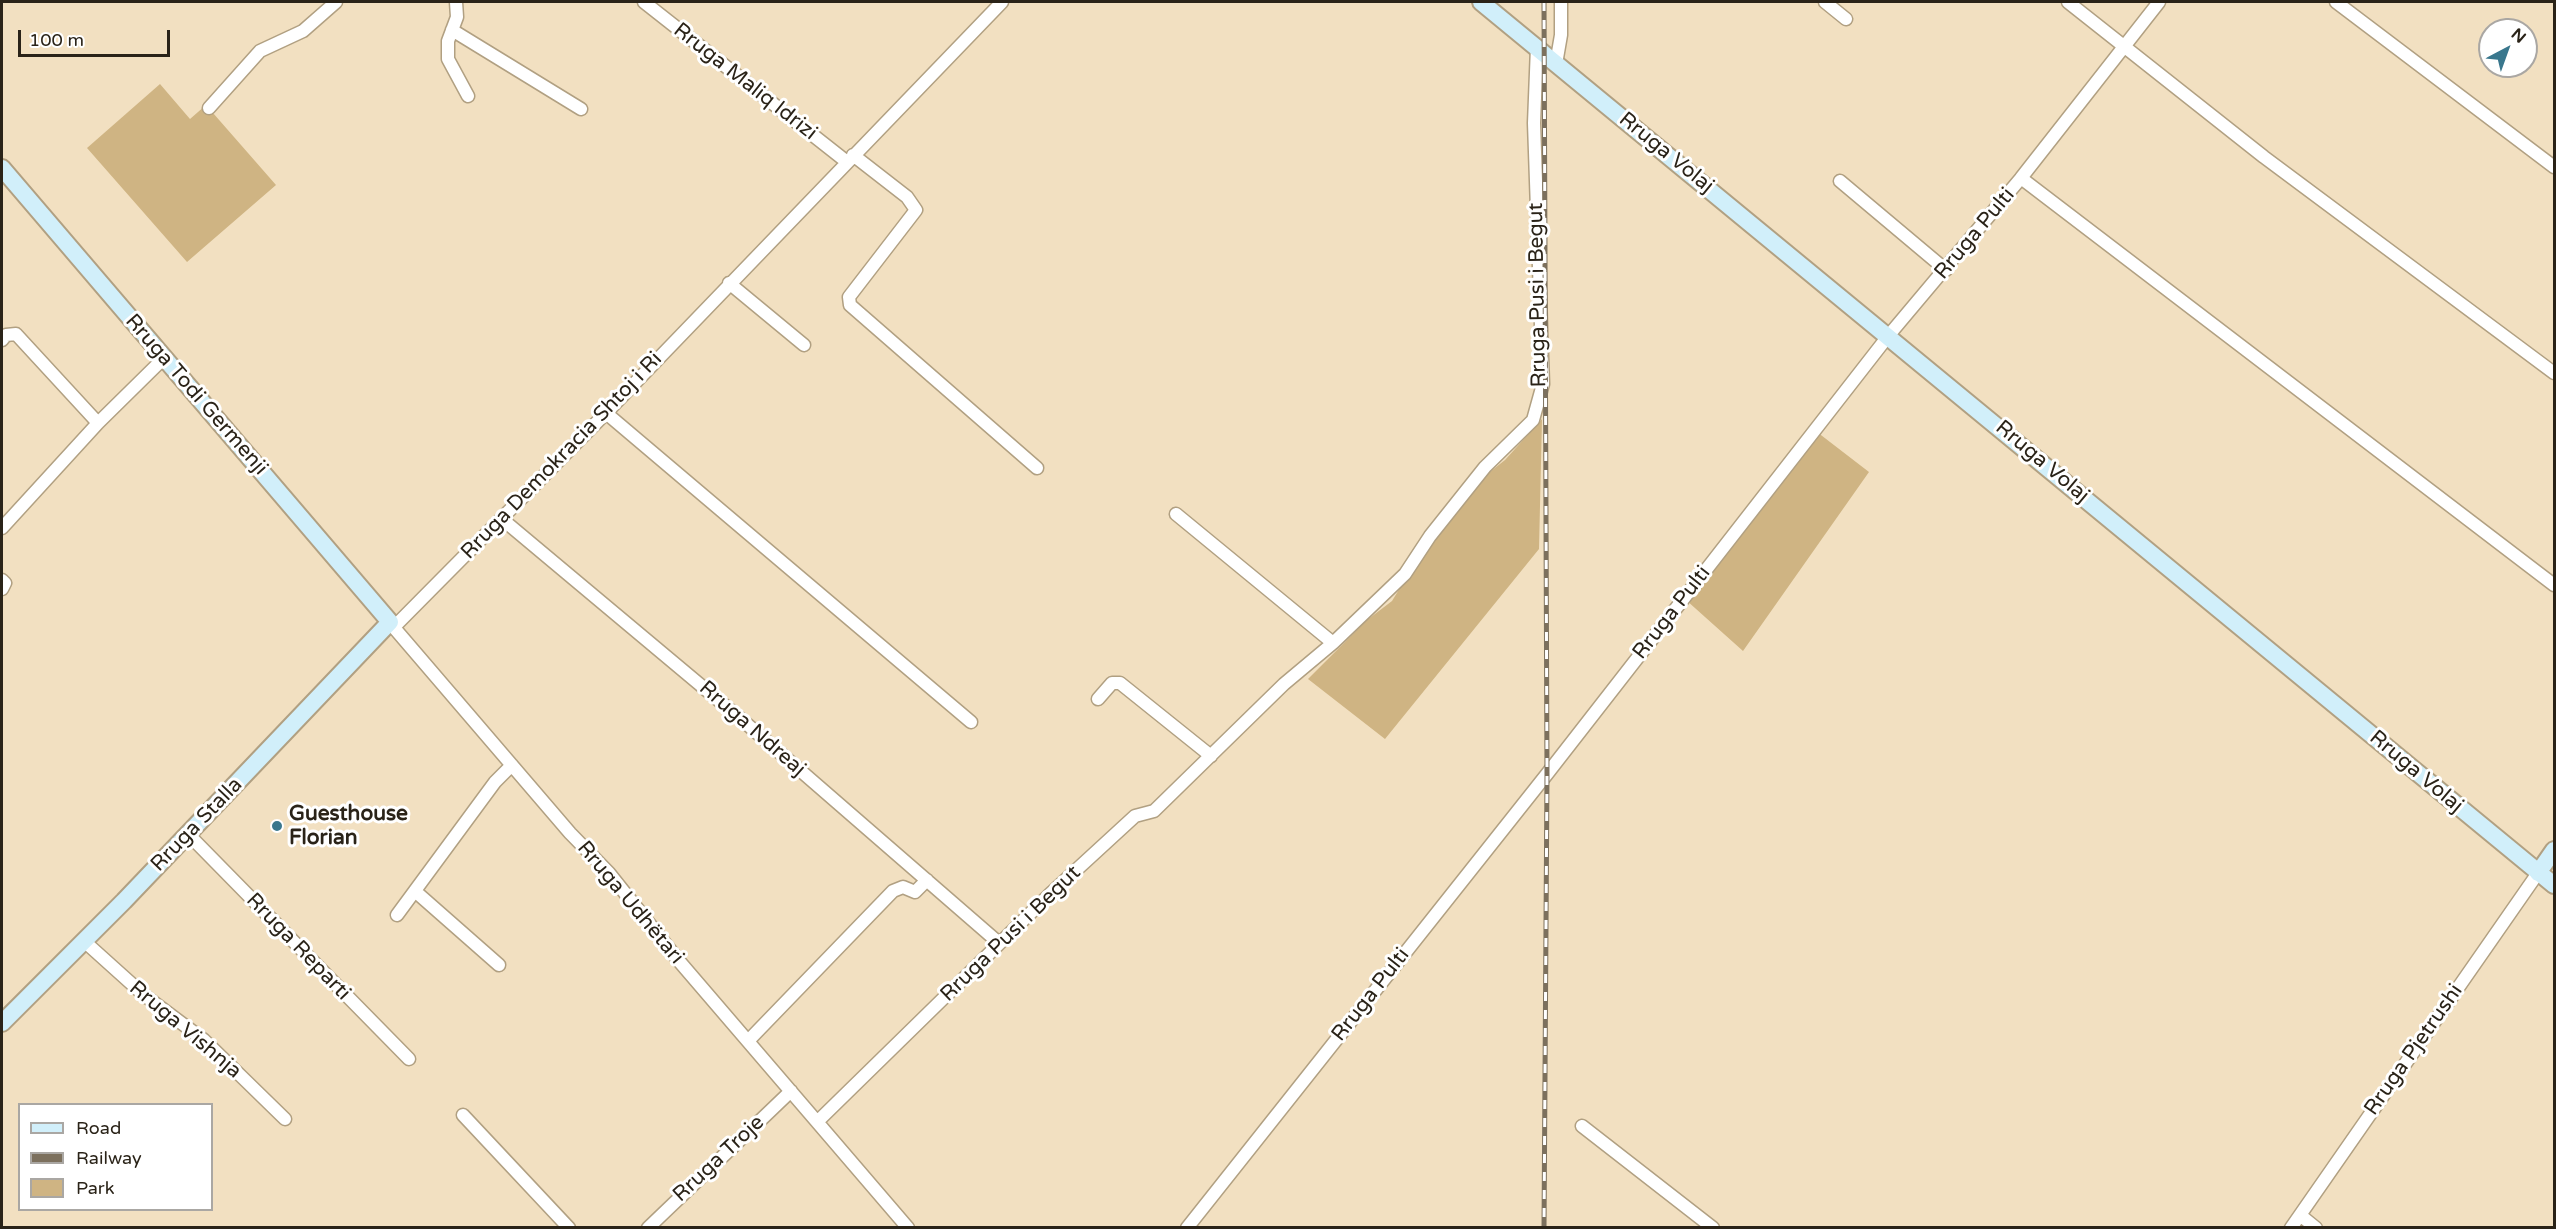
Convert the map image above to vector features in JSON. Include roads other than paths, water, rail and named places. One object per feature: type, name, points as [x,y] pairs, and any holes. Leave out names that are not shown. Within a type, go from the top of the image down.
[{"type":"street","points":[[209,108],[260,51],[303,31],[336,2]]},
{"type":"street","points":[[456,2],[457,17],[448,41],[448,59],[468,96]]},
{"type":"street","name":"Rruga Maliq Idrizi","points":[[644,2],[850,158]]},
{"type":"street","name":"Rruga Demokracia Shtoj i Ri","points":[[392,625],[502,519],[606,413],[1002,2]]},
{"type":"street","name":"Rruga Volaj","points":[[1481,2],[1889,335],[2554,885]]},
{"type":"street","name":"Rruga Pusi i Begut","points":[[817,1122],[999,943],[1135,816],[1154,811],[1284,684],[1333,643],[1406,574],[1430,536],[1485,466],[1533,420],[1543,384],[1534,123],[1546,55],[1561,35],[1562,2]]},
{"type":"street","points":[[1825,2],[1846,19]]},
{"type":"street","points":[[2068,2],[2264,157],[2554,373]]},
{"type":"street","name":"Rruga Pulti","points":[[1187,1227],[1547,774],[1889,335],[2022,178],[2160,2]]},
{"type":"street","points":[[2336,2],[2554,166]]},
{"type":"street","points":[[452,30],[581,109]]},
{"type":"street","points":[[850,158],[907,196],[916,210],[853,291],[849,297],[850,305],[1037,468]]},
{"type":"street","name":"Rruga Todi Germenji","points":[[2,168],[392,625]]},
{"type":"street","points":[[2022,178],[2554,585]]},
{"type":"street","points":[[1840,181],[1946,270]]},
{"type":"street","points":[[729,283],[804,345]]},
{"type":"street","points":[[2,340],[6,335],[16,334],[98,423]]},
{"type":"street","points":[[2,528],[98,423],[164,358]]},
{"type":"street","points":[[606,413],[971,722]]},
{"type":"street","points":[[1176,514],[1333,643]]},
{"type":"street","name":"Rruga Ndreaj","points":[[502,519],[741,718],[999,943]]},
{"type":"street","points":[[2,580],[4,583],[2,589]]},
{"type":"street","name":"Rruga Udhëtari","points":[[392,625],[570,833],[609,873],[748,1041],[908,1227]]},
{"type":"street","name":"Rruga Stalla","points":[[2,1023],[392,625]]},
{"type":"street","points":[[1098,699],[1112,683],[1120,682],[1211,756]]},
{"type":"street","points":[[397,915],[495,782],[512,765]]},
{"type":"street","name":"Rruga Reparti","points":[[188,834],[409,1059]]},
{"type":"street","points":[[2538,873],[2554,850]]},
{"type":"street","name":"Rruga Pjetrushi","points":[[2291,1227],[2538,873]]},
{"type":"street","points":[[748,1041],[893,891],[903,886],[915,892],[927,880]]},
{"type":"street","points":[[416,892],[499,965]]},
{"type":"street","name":"Rruga Vishnja","points":[[84,941],[144,995],[204,1040],[285,1119]]},
{"type":"street","name":"Rruga Troje","points":[[648,1227],[791,1091]]},
{"type":"street","points":[[463,1115],[569,1227]]},
{"type":"street","points":[[1582,1126],[1713,1227]]},
{"type":"street","points":[[2300,1215],[2316,1227]]},
{"type":"railway","points":[[1544,2],[1547,774],[1544,1228]]},
{"type":"place","name":"Guesthouse Florian","points":[[277,826]]}]
